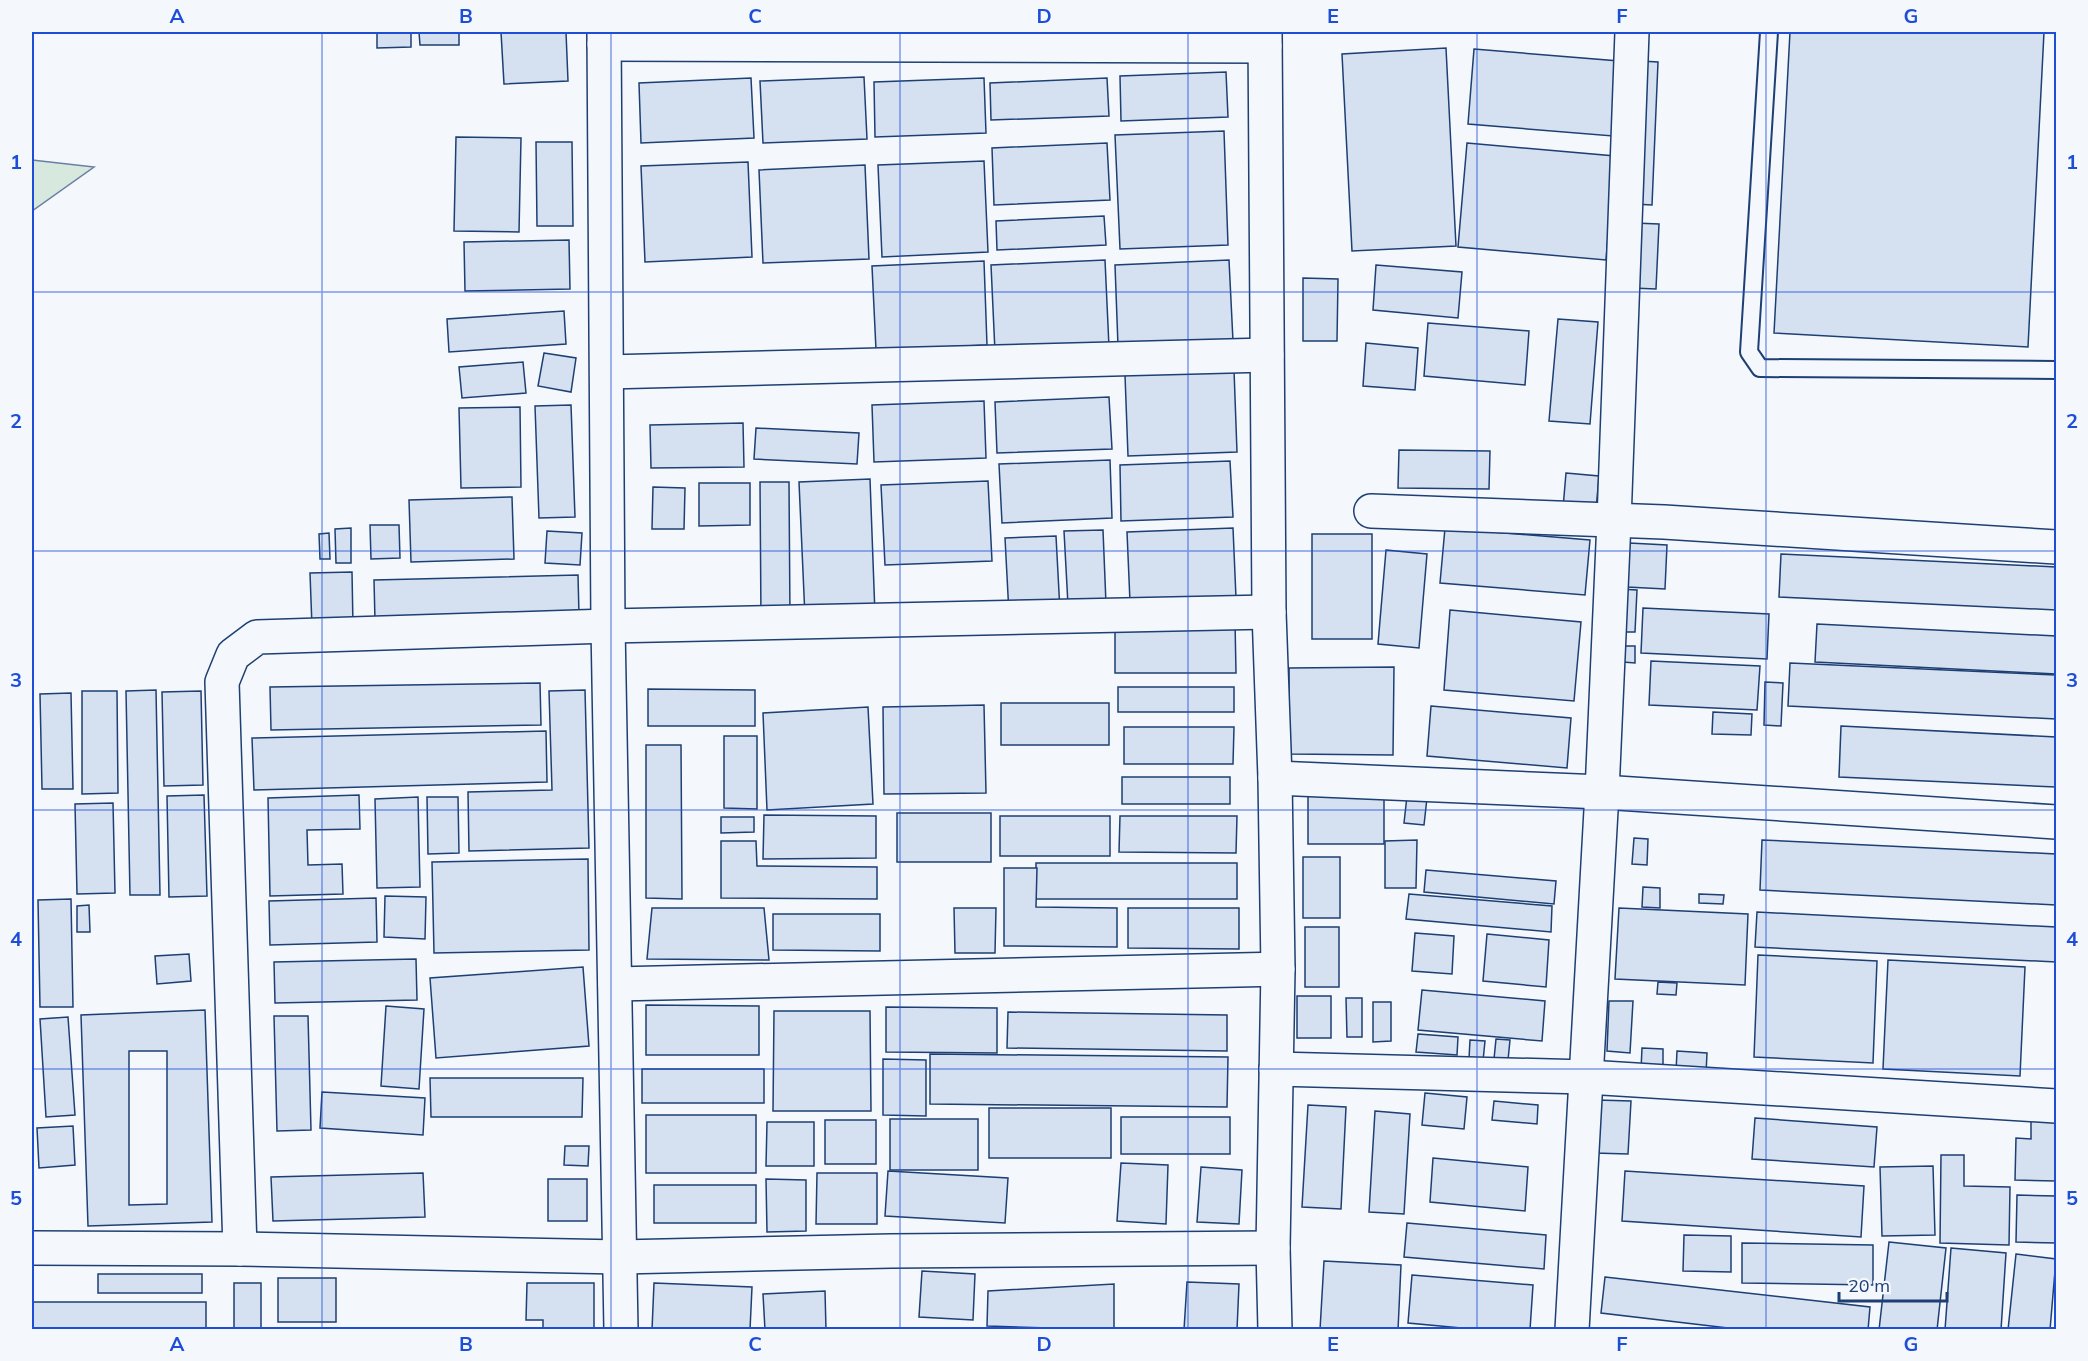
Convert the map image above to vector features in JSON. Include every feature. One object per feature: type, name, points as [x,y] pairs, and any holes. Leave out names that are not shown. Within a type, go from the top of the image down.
[{"type":"street","points":[[1572,1329],[1602,792],[1632,32]]},
{"type":"street","points":[[621,1329],[608,626],[604,38],[1265,39],[1269,612],[1275,778],[1278,969],[1273,1248],[1275,1329]]},
{"type":"street","points":[[607,372],[1267,355]]},
{"type":"street","points":[[1371,511],[1664,522],[2056,547]]},
{"type":"street","points":[[240,1249],[222,682],[233,655],[256,637],[608,626],[1269,612]]},
{"type":"street","points":[[1275,778],[1602,792],[2056,822]]},
{"type":"street","points":[[615,984],[1278,969]]},
{"type":"street","points":[[1276,1069],[1587,1077],[2056,1106]]},
{"type":"street","points":[[32,1248],[240,1249],[620,1257],[879,1251],[1273,1248]]},
{"type":"lane","points":[[1769,32],[1749,352],[1760,368],[2056,370]]},
{"type":"shaded area","points":[[32,160],[94,167],[32,211]]},
{"type":"building","points":[[377,32],[411,32],[411,47],[377,48]]},
{"type":"building","points":[[419,32],[459,32],[459,45],[420,45]]},
{"type":"building","points":[[501,32],[566,32],[568,81],[504,84]]},
{"type":"building","points":[[1790,32],[2044,32],[2028,347],[1774,333]]},
{"type":"building","points":[[1446,48],[1456,246],[1352,251],[1342,54]]},
{"type":"building","points":[[1474,49],[1619,61],[1613,136],[1468,124]]},
{"type":"building","points":[[1641,61],[1658,62],[1652,205],[1634,204]]},
{"type":"building","points":[[1226,72],[1228,117],[1121,121],[1120,76]]},
{"type":"building","points":[[864,77],[867,139],[763,143],[760,81]]},
{"type":"building","points":[[751,78],[754,138],[641,143],[639,83]]},
{"type":"building","points":[[984,78],[986,133],[875,137],[874,82]]},
{"type":"building","points":[[1107,78],[1109,116],[991,120],[990,83]]},
{"type":"building","points":[[1224,131],[1228,245],[1120,249],[1115,135]]},
{"type":"building","points":[[456,137],[521,138],[519,232],[454,231]]},
{"type":"building","points":[[536,142],[572,142],[573,226],[537,226]]},
{"type":"building","points":[[1107,143],[1110,200],[994,205],[992,148]]},
{"type":"building","points":[[1467,143],[1615,156],[1606,260],[1458,247]]},
{"type":"building","points":[[984,161],[988,252],[882,257],[878,165]]},
{"type":"building","points":[[748,162],[752,257],[645,262],[641,166]]},
{"type":"building","points":[[865,165],[869,259],[763,263],[759,170]]},
{"type":"building","points":[[1104,216],[1106,245],[997,250],[996,221]]},
{"type":"building","points":[[1634,223],[1659,224],[1656,289],[1632,288]]},
{"type":"building","points":[[569,240],[570,289],[465,291],[464,242]]},
{"type":"building","points":[[1105,260],[1109,347],[995,352],[991,265]]},
{"type":"building","points":[[1229,260],[1233,341],[1118,346],[1115,265]]},
{"type":"building","points":[[984,261],[987,345],[876,350],[872,266]]},
{"type":"building","points":[[1376,265],[1462,272],[1458,318],[1373,310]]},
{"type":"building","points":[[1303,278],[1338,279],[1337,341],[1303,341]]},
{"type":"building","points":[[564,311],[566,344],[449,352],[447,319]]},
{"type":"building","points":[[1558,319],[1598,322],[1590,424],[1549,421]]},
{"type":"building","points":[[1428,323],[1529,331],[1525,385],[1424,376]]},
{"type":"building","points":[[1366,343],[1418,348],[1415,390],[1363,386]]},
{"type":"building","points":[[544,353],[576,358],[571,392],[538,386]]},
{"type":"building","points":[[523,362],[526,393],[462,398],[459,367]]},
{"type":"building","points":[[1234,370],[1237,452],[1128,456],[1125,375]]},
{"type":"building","points":[[1109,397],[1112,449],[997,453],[995,402]]},
{"type":"building","points":[[984,401],[986,458],[874,462],[872,405]]},
{"type":"building","points":[[571,405],[575,517],[539,518],[535,406]]},
{"type":"building","points":[[520,407],[521,487],[461,488],[459,408]]},
{"type":"building","points":[[743,423],[744,467],[651,468],[650,425]]},
{"type":"building","points":[[756,428],[859,433],[857,464],[754,459]]},
{"type":"building","points":[[1399,450],[1490,451],[1489,489],[1398,488]]},
{"type":"building","points":[[1110,460],[1112,518],[1002,523],[999,464]]},
{"type":"building","points":[[1230,461],[1233,517],[1121,521],[1120,465]]},
{"type":"building","points":[[1566,473],[1599,476],[1596,510],[1563,508]]},
{"type":"building","points":[[870,479],[875,615],[805,617],[799,482]]},
{"type":"building","points":[[988,481],[992,561],[885,565],[881,485]]},
{"type":"building","points":[[760,482],[789,482],[790,620],[761,621]]},
{"type":"building","points":[[699,483],[750,483],[750,525],[699,526]]},
{"type":"building","points":[[653,487],[685,488],[684,529],[652,529]]},
{"type":"building","points":[[512,497],[514,559],[411,562],[409,500]]},
{"type":"building","points":[[370,525],[399,525],[400,558],[371,559]]},
{"type":"building","points":[[351,528],[351,563],[336,563],[335,529]]},
{"type":"building","points":[[1233,528],[1236,598],[1130,602],[1127,532]]},
{"type":"building","points":[[1445,528],[1590,540],[1585,595],[1440,583]]},
{"type":"building","points":[[1103,530],[1106,604],[1068,605],[1064,531]]},
{"type":"building","points":[[547,531],[582,533],[580,565],[545,563]]},
{"type":"building","points":[[329,533],[330,559],[320,559],[319,534]]},
{"type":"building","points":[[1312,534],[1372,534],[1372,639],[1312,639]]},
{"type":"building","points":[[1056,536],[1060,611],[1009,614],[1005,538]]},
{"type":"building","points":[[1629,543],[1667,545],[1665,589],[1627,587]]},
{"type":"building","points":[[1386,550],[1427,554],[1419,648],[1378,644]]},
{"type":"building","points":[[1781,554],[2056,567],[2056,610],[1779,597]]},
{"type":"building","points":[[352,572],[353,626],[312,627],[310,573]]},
{"type":"building","points":[[578,575],[579,615],[375,621],[374,580]]},
{"type":"building","points":[[1620,589],[1637,590],[1635,632],[1619,632]]},
{"type":"building","points":[[1643,608],[1769,614],[1767,659],[1641,653]]},
{"type":"building","points":[[1450,610],[1581,622],[1574,701],[1444,690]]},
{"type":"building","points":[[1115,621],[1235,621],[1236,673],[1115,673]]},
{"type":"building","points":[[1817,624],[2056,636],[2056,674],[1815,662]]},
{"type":"building","points":[[1623,646],[1635,646],[1635,663],[1623,662]]},
{"type":"building","points":[[1651,661],[1760,666],[1757,710],[1649,705]]},
{"type":"building","points":[[1790,663],[2056,675],[2056,719],[1788,706]]},
{"type":"building","points":[[1394,667],[1393,755],[1289,754],[1289,668]]},
{"type":"building","points":[[1765,682],[1783,683],[1781,726],[1764,725]]},
{"type":"building","points":[[540,683],[541,725],[271,730],[270,687]]},
{"type":"building","points":[[1118,687],[1234,687],[1234,712],[1118,712]]},
{"type":"building","points":[[648,689],[755,690],[755,726],[648,726]]},
{"type":"building","points":[[156,690],[160,895],[130,895],[126,691]]},
{"type":"building","points":[[585,690],[589,848],[469,851],[468,792],[552,790],[549,691]]},
{"type":"building","points":[[82,691],[117,691],[118,793],[82,794]]},
{"type":"building","points":[[201,691],[203,785],[164,786],[162,692]]},
{"type":"building","points":[[71,693],[73,789],[42,789],[40,694]]},
{"type":"building","points":[[1001,703],[1109,703],[1109,745],[1001,745]]},
{"type":"building","points":[[984,705],[986,793],[884,794],[883,707]]},
{"type":"building","points":[[1431,706],[1571,718],[1567,768],[1427,756]]},
{"type":"building","points":[[868,707],[873,804],[767,810],[763,713]]},
{"type":"building","points":[[1713,712],[1752,714],[1751,735],[1712,734]]},
{"type":"building","points":[[1841,726],[2056,737],[2056,787],[1839,777]]},
{"type":"building","points":[[1124,727],[1234,727],[1233,764],[1124,764]]},
{"type":"building","points":[[546,731],[547,782],[254,790],[252,738]]},
{"type":"building","points":[[724,736],[757,736],[757,809],[724,808]]},
{"type":"building","points":[[646,745],[681,745],[682,899],[646,898]]},
{"type":"building","points":[[1122,777],[1230,777],[1230,804],[1122,804]]},
{"type":"building","points":[[1308,791],[1384,791],[1384,844],[1308,844]]},
{"type":"building","points":[[204,795],[207,896],[169,897],[167,796]]},
{"type":"building","points":[[359,795],[360,829],[307,830],[308,865],[342,864],[343,894],[270,896],[268,798]]},
{"type":"building","points":[[1407,796],[1427,798],[1424,825],[1404,823]]},
{"type":"building","points":[[418,797],[420,887],[377,888],[375,799]]},
{"type":"building","points":[[427,797],[458,797],[459,853],[428,854]]},
{"type":"building","points":[[113,803],[115,893],[77,894],[75,804]]},
{"type":"building","points":[[897,813],[991,813],[991,862],[897,862]]},
{"type":"building","points":[[764,815],[876,816],[876,858],[763,859]]},
{"type":"building","points":[[1000,816],[1110,816],[1110,856],[1000,856]]},
{"type":"building","points":[[1120,816],[1237,816],[1236,853],[1119,852]]},
{"type":"building","points":[[721,817],[754,817],[754,832],[721,833]]},
{"type":"building","points":[[1634,838],[1648,839],[1647,865],[1632,864]]},
{"type":"building","points":[[1417,840],[1416,888],[1385,888],[1385,841]]},
{"type":"building","points":[[1762,840],[2056,854],[2056,905],[1760,890]]},
{"type":"building","points":[[721,841],[756,841],[757,866],[877,867],[877,899],[721,898]]},
{"type":"building","points":[[1303,857],[1340,857],[1340,918],[1303,918]]},
{"type":"building","points":[[588,859],[589,950],[434,953],[432,862]]},
{"type":"building","points":[[1036,863],[1237,863],[1237,899],[1036,899]]},
{"type":"building","points":[[1004,868],[1037,868],[1036,907],[1117,908],[1117,947],[1004,946]]},
{"type":"building","points":[[1426,870],[1556,881],[1554,904],[1424,892]]},
{"type":"building","points":[[1643,887],[1660,888],[1660,908],[1642,907]]},
{"type":"building","points":[[1409,894],[1552,906],[1551,932],[1406,919]]},
{"type":"building","points":[[1699,894],[1724,895],[1723,904],[1699,903]]},
{"type":"building","points":[[385,896],[426,897],[425,939],[384,937]]},
{"type":"building","points":[[376,898],[377,942],[270,945],[269,901]]},
{"type":"building","points":[[71,899],[73,1007],[40,1007],[38,900]]},
{"type":"building","points":[[89,905],[90,932],[77,932],[77,906]]},
{"type":"building","points":[[652,908],[764,908],[769,960],[647,959]]},
{"type":"building","points":[[954,908],[996,908],[995,953],[955,953]]},
{"type":"building","points":[[1128,908],[1239,908],[1239,949],[1128,948]]},
{"type":"building","points":[[1619,908],[1748,914],[1745,985],[1615,979]]},
{"type":"building","points":[[1757,912],[2056,927],[2056,962],[1755,947]]},
{"type":"building","points":[[773,914],[880,914],[880,951],[773,950]]},
{"type":"building","points":[[1305,927],[1339,927],[1339,987],[1305,987]]},
{"type":"building","points":[[1415,933],[1454,936],[1452,974],[1412,971]]},
{"type":"building","points":[[1487,934],[1549,940],[1546,987],[1483,981]]},
{"type":"building","points":[[189,954],[191,981],[157,984],[155,956]]},
{"type":"building","points":[[1758,955],[1877,961],[1873,1063],[1754,1057]]},
{"type":"building","points":[[416,959],[417,1000],[275,1003],[274,962]]},
{"type":"building","points":[[1888,960],[2025,967],[2020,1076],[1883,1069]]},
{"type":"building","points":[[583,967],[589,1046],[436,1058],[430,978]]},
{"type":"building","points":[[1658,982],[1677,983],[1676,995],[1657,994]]},
{"type":"building","points":[[1422,990],[1545,1001],[1542,1041],[1418,1030]]},
{"type":"building","points":[[1297,996],[1331,996],[1331,1038],[1297,1038]]},
{"type":"building","points":[[1346,998],[1362,998],[1362,1037],[1347,1037]]},
{"type":"building","points":[[1609,1001],[1633,1001],[1630,1053],[1607,1051]]},
{"type":"building","points":[[1373,1002],[1391,1002],[1391,1041],[1373,1042]]},
{"type":"building","points":[[646,1005],[759,1006],[759,1055],[646,1055]]},
{"type":"building","points":[[386,1006],[424,1009],[419,1089],[381,1086]]},
{"type":"building","points":[[886,1007],[997,1008],[997,1053],[886,1052]]},
{"type":"building","points":[[205,1010],[212,1222],[88,1226],[81,1015]],"holes":[[[129,1051],[167,1051],[167,1204],[129,1205]]]},
{"type":"building","points":[[774,1011],[870,1011],[871,1111],[773,1111]]},
{"type":"building","points":[[1008,1012],[1227,1015],[1227,1051],[1007,1048]]},
{"type":"building","points":[[274,1016],[308,1016],[311,1130],[277,1131]]},
{"type":"building","points":[[68,1017],[75,1115],[46,1117],[40,1019]]},
{"type":"building","points":[[1418,1034],[1458,1037],[1457,1055],[1416,1052]]},
{"type":"building","points":[[1496,1039],[1510,1040],[1508,1060],[1494,1059]]},
{"type":"building","points":[[1470,1040],[1485,1041],[1483,1061],[1469,1059]]},
{"type":"building","points":[[1642,1048],[1663,1049],[1663,1071],[1641,1070]]},
{"type":"building","points":[[1677,1051],[1707,1053],[1706,1074],[1676,1072]]},
{"type":"building","points":[[930,1054],[1228,1057],[1227,1107],[930,1104]]},
{"type":"building","points":[[883,1059],[926,1060],[926,1116],[883,1115]]},
{"type":"building","points":[[642,1069],[764,1069],[764,1103],[642,1103]]},
{"type":"building","points":[[430,1078],[583,1078],[582,1117],[431,1117]]},
{"type":"building","points":[[322,1092],[425,1098],[423,1135],[320,1128]]},
{"type":"building","points":[[1425,1093],[1467,1097],[1464,1129],[1422,1125]]},
{"type":"building","points":[[1597,1100],[1631,1101],[1628,1154],[1594,1153]]},
{"type":"building","points":[[1494,1101],[1538,1105],[1537,1124],[1492,1120]]},
{"type":"building","points":[[1308,1105],[1346,1107],[1341,1209],[1302,1207]]},
{"type":"building","points":[[989,1108],[1111,1108],[1111,1158],[989,1158]]},
{"type":"building","points":[[1375,1111],[1410,1114],[1404,1214],[1369,1212]]},
{"type":"building","points":[[646,1115],[756,1115],[756,1173],[646,1173]]},
{"type":"building","points":[[1121,1117],[1230,1117],[1230,1154],[1121,1154]]},
{"type":"building","points":[[1755,1118],[1877,1127],[1874,1167],[1752,1159]]},
{"type":"building","points":[[890,1119],[978,1119],[978,1170],[890,1170]]},
{"type":"building","points":[[825,1120],[876,1120],[876,1164],[825,1164]]},
{"type":"building","points":[[2031,1120],[2056,1120],[2056,1181],[2015,1180],[2016,1138],[2031,1139]]},
{"type":"building","points":[[767,1122],[814,1122],[814,1166],[766,1166]]},
{"type":"building","points":[[73,1126],[75,1165],[39,1168],[37,1128]]},
{"type":"building","points":[[565,1146],[589,1146],[588,1166],[564,1165]]},
{"type":"building","points":[[1941,1155],[1964,1155],[1964,1186],[2010,1187],[2009,1245],[1940,1243]]},
{"type":"building","points":[[1433,1158],[1528,1167],[1525,1211],[1430,1202]]},
{"type":"building","points":[[1121,1163],[1168,1165],[1166,1224],[1117,1221]]},
{"type":"building","points":[[1933,1166],[1935,1235],[1882,1236],[1880,1167]]},
{"type":"building","points":[[1201,1167],[1242,1170],[1239,1224],[1197,1222]]},
{"type":"building","points":[[888,1171],[1008,1178],[1005,1223],[885,1216]]},
{"type":"building","points":[[1625,1171],[1864,1186],[1861,1237],[1622,1221]]},
{"type":"building","points":[[423,1173],[425,1217],[273,1221],[271,1177]]},
{"type":"building","points":[[817,1173],[877,1173],[877,1224],[816,1224]]},
{"type":"building","points":[[548,1179],[587,1179],[587,1221],[548,1221]]},
{"type":"building","points":[[766,1179],[806,1180],[806,1231],[767,1232]]},
{"type":"building","points":[[654,1185],[756,1185],[756,1223],[654,1223]]},
{"type":"building","points":[[2017,1195],[2056,1196],[2056,1243],[2016,1242]]},
{"type":"building","points":[[1407,1223],[1546,1235],[1544,1269],[1404,1257]]},
{"type":"building","points":[[1684,1235],[1731,1236],[1731,1272],[1683,1271]]},
{"type":"building","points":[[1889,1242],[1946,1248],[1937,1330],[1879,1330]]},
{"type":"building","points":[[1742,1243],[1873,1245],[1873,1285],[1742,1283]]},
{"type":"building","points":[[1951,1248],[2006,1253],[2001,1330],[1945,1330]]},
{"type":"building","points":[[2016,1254],[2056,1259],[2050,1330],[2008,1330]]},
{"type":"building","points":[[1324,1261],[1401,1265],[1398,1330],[1320,1330]]},
{"type":"building","points":[[922,1271],[975,1274],[973,1320],[919,1317]]},
{"type":"building","points":[[98,1274],[202,1274],[202,1293],[98,1293]]},
{"type":"building","points":[[1412,1275],[1533,1285],[1530,1330],[1483,1330],[1408,1323]]},
{"type":"building","points":[[1605,1277],[1870,1307],[1868,1330],[1745,1330],[1601,1313]]},
{"type":"building","points":[[278,1278],[336,1278],[336,1322],[278,1322]]},
{"type":"building","points":[[1187,1282],[1239,1284],[1237,1330],[1184,1330]]},
{"type":"building","points":[[234,1283],[261,1283],[261,1330],[234,1330]]},
{"type":"building","points":[[527,1283],[594,1283],[594,1330],[543,1330],[543,1320],[526,1320]]},
{"type":"building","points":[[654,1283],[752,1287],[750,1330],[652,1330]]},
{"type":"building","points":[[1114,1284],[1114,1330],[987,1326],[988,1291]]},
{"type":"building","points":[[825,1291],[826,1330],[765,1330],[763,1294]]},
{"type":"building","points":[[32,1302],[206,1302],[206,1330],[32,1330]]}]
